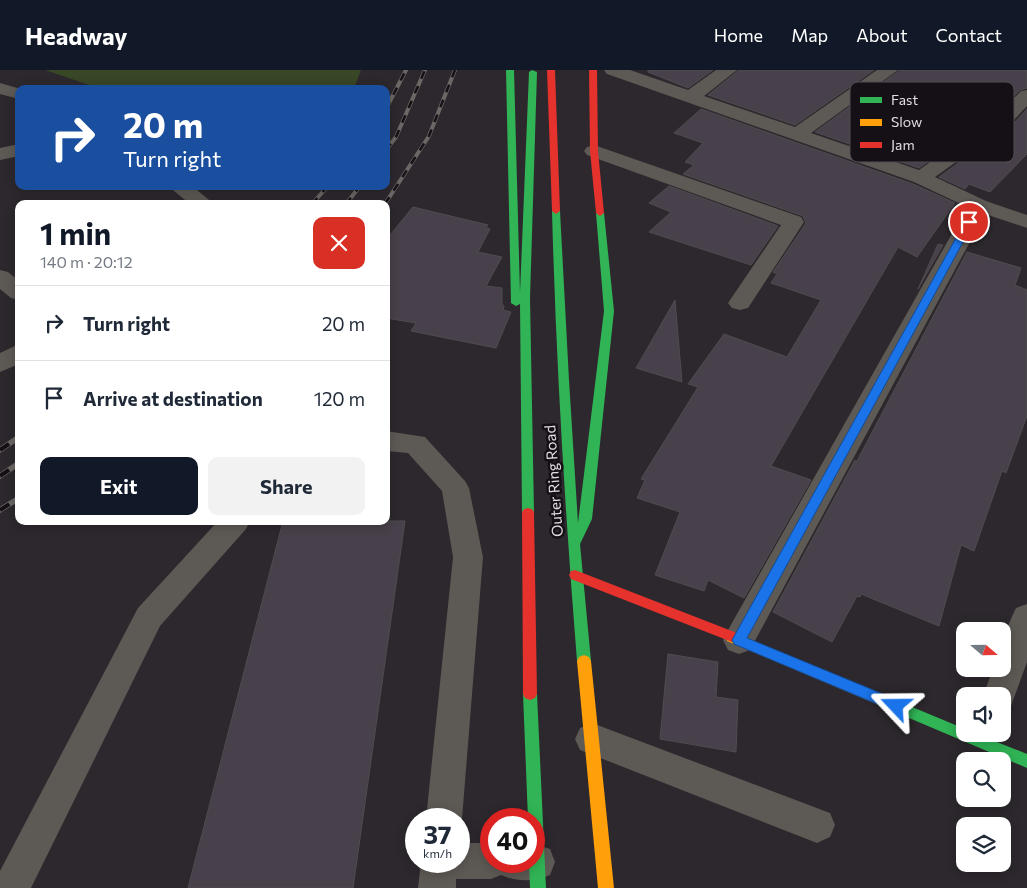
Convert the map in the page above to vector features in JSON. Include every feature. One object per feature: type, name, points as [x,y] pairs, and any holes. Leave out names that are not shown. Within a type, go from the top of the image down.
[{"type":"main road","points":[[510,70],[519,502],[528,552]]},
{"type":"main road","name":"Outer Ring Road","points":[[529,808],[528,429],[525,298],[533,70]]},
{"type":"main road","name":"Outer Ring Road","points":[[551,70],[560,328],[572,546],[606,888]]},
{"type":"main road","points":[[572,546],[586,519],[609,311],[594,151],[596,98],[593,70]]},
{"type":"main road","points":[[575,575],[956,727]]},
{"type":"main road","points":[[991,742],[1027,761]]},
{"type":"street","points":[[613,70],[850,154]]},
{"type":"street","points":[[689,98],[728,70]]},
{"type":"street","points":[[872,82],[889,70]]},
{"type":"street","points":[[0,88],[15,93]]},
{"type":"street","points":[[1014,109],[1027,95]]},
{"type":"street","points":[[796,135],[850,97]]},
{"type":"street","points":[[1014,120],[1027,126]]},
{"type":"street","points":[[0,154],[15,151]]},
{"type":"street","points":[[594,151],[793,222],[740,303]]},
{"type":"street","points":[[874,162],[921,178],[979,204],[1027,222]]},
{"type":"street","points":[[921,178],[943,162]]},
{"type":"street","points":[[184,190],[198,200]]},
{"type":"street","points":[[739,640],[979,204]]},
{"type":"street","points":[[0,277],[15,290]]},
{"type":"street","points":[[0,364],[15,355]]},
{"type":"street","points":[[390,441],[416,444],[455,488],[468,557],[445,808]]},
{"type":"street","points":[[11,888],[149,617],[232,525]]},
{"type":"street","points":[[1002,687],[1027,618]]},
{"type":"street","points":[[592,739],[817,825]]},
{"type":"street","points":[[437,888],[438,873]]},
{"type":"green space","points":[[45,70],[361,70],[355,85],[89,85]]},
{"type":"building","points":[[648,70],[713,70],[688,88],[648,72]]},
{"type":"building","points":[[739,70],[874,70],[857,82],[850,82],[850,87],[795,125],[708,95]]},
{"type":"building","points":[[900,70],[1027,70],[1027,88],[1020,90],[1014,96],[1014,82],[884,82]]},
{"type":"building","points":[[850,106],[850,144],[815,132]]},
{"type":"building","points":[[701,109],[913,184],[955,203],[917,257],[898,247],[771,466],[811,480],[744,598],[708,580],[704,591],[655,575],[680,512],[637,498],[645,480],[641,479],[698,387],[688,384],[724,334],[787,357],[821,300],[771,283],[777,274],[773,272],[806,223],[803,216],[683,174],[694,165],[685,162],[703,143],[674,133]]},
{"type":"building","points":[[1027,109],[1027,154],[990,192],[969,184],[965,189],[939,177],[960,162],[1014,162],[1014,123]]},
{"type":"building","points":[[902,162],[927,162],[919,168]]},
{"type":"building","points":[[669,186],[778,226],[751,265],[649,232],[671,212],[649,203]]},
{"type":"building","points":[[413,207],[488,225],[486,228],[490,229],[478,252],[502,257],[486,286],[502,288],[503,310],[511,312],[496,348],[411,331],[416,323],[390,319],[390,235]]},
{"type":"building","points":[[938,244],[943,245],[918,289]]},
{"type":"building","points":[[967,252],[1021,268],[1015,285],[1027,290],[1027,416],[1006,473],[1002,471],[974,551],[961,545],[939,626],[861,594],[860,597],[857,596],[832,642],[773,612],[855,460],[857,461]]},
{"type":"building","points":[[675,300],[682,382],[636,368]]},
{"type":"building","points":[[390,521],[405,521],[353,888],[188,888],[282,525],[390,525]]},
{"type":"building","points":[[668,654],[718,662],[716,697],[738,700],[736,752],[660,739]]},
{"type":"railway","points":[[390,101],[406,70]]},
{"type":"railway","points":[[390,145],[396,137],[425,70]]},
{"type":"railway","points":[[388,200],[429,136],[455,70]]},
{"type":"railway","points":[[316,200],[324,190]]},
{"type":"railway","points":[[349,200],[357,190]]},
{"type":"railway","points":[[0,450],[15,440]]},
{"type":"railway","points":[[0,476],[15,466]]},
{"type":"railway","points":[[0,510],[15,501]]},
{"type":"traffic: fast","points":[[510,70],[516,303]]},
{"type":"traffic: fast","points":[[528,512],[525,298],[533,72]]},
{"type":"traffic: fast","points":[[556,211],[574,549],[584,661]]},
{"type":"traffic: fast","points":[[573,546],[586,519],[609,311],[600,213]]},
{"type":"traffic: fast","points":[[530,694],[538,888]]},
{"type":"traffic: fast","points":[[881,700],[1027,761]]},
{"type":"traffic: slow","points":[[732,637],[881,700]]},
{"type":"traffic: slow","points":[[584,661],[606,888]]},
{"type":"traffic: jam","points":[[551,70],[556,211]]},
{"type":"traffic: jam","points":[[593,70],[594,151],[600,213]]},
{"type":"traffic: jam","points":[[528,512],[530,694]]},
{"type":"traffic: jam","points":[[575,575],[732,637]]},
{"type":"route","points":[[896,706],[739,640],[969,222]]}]
